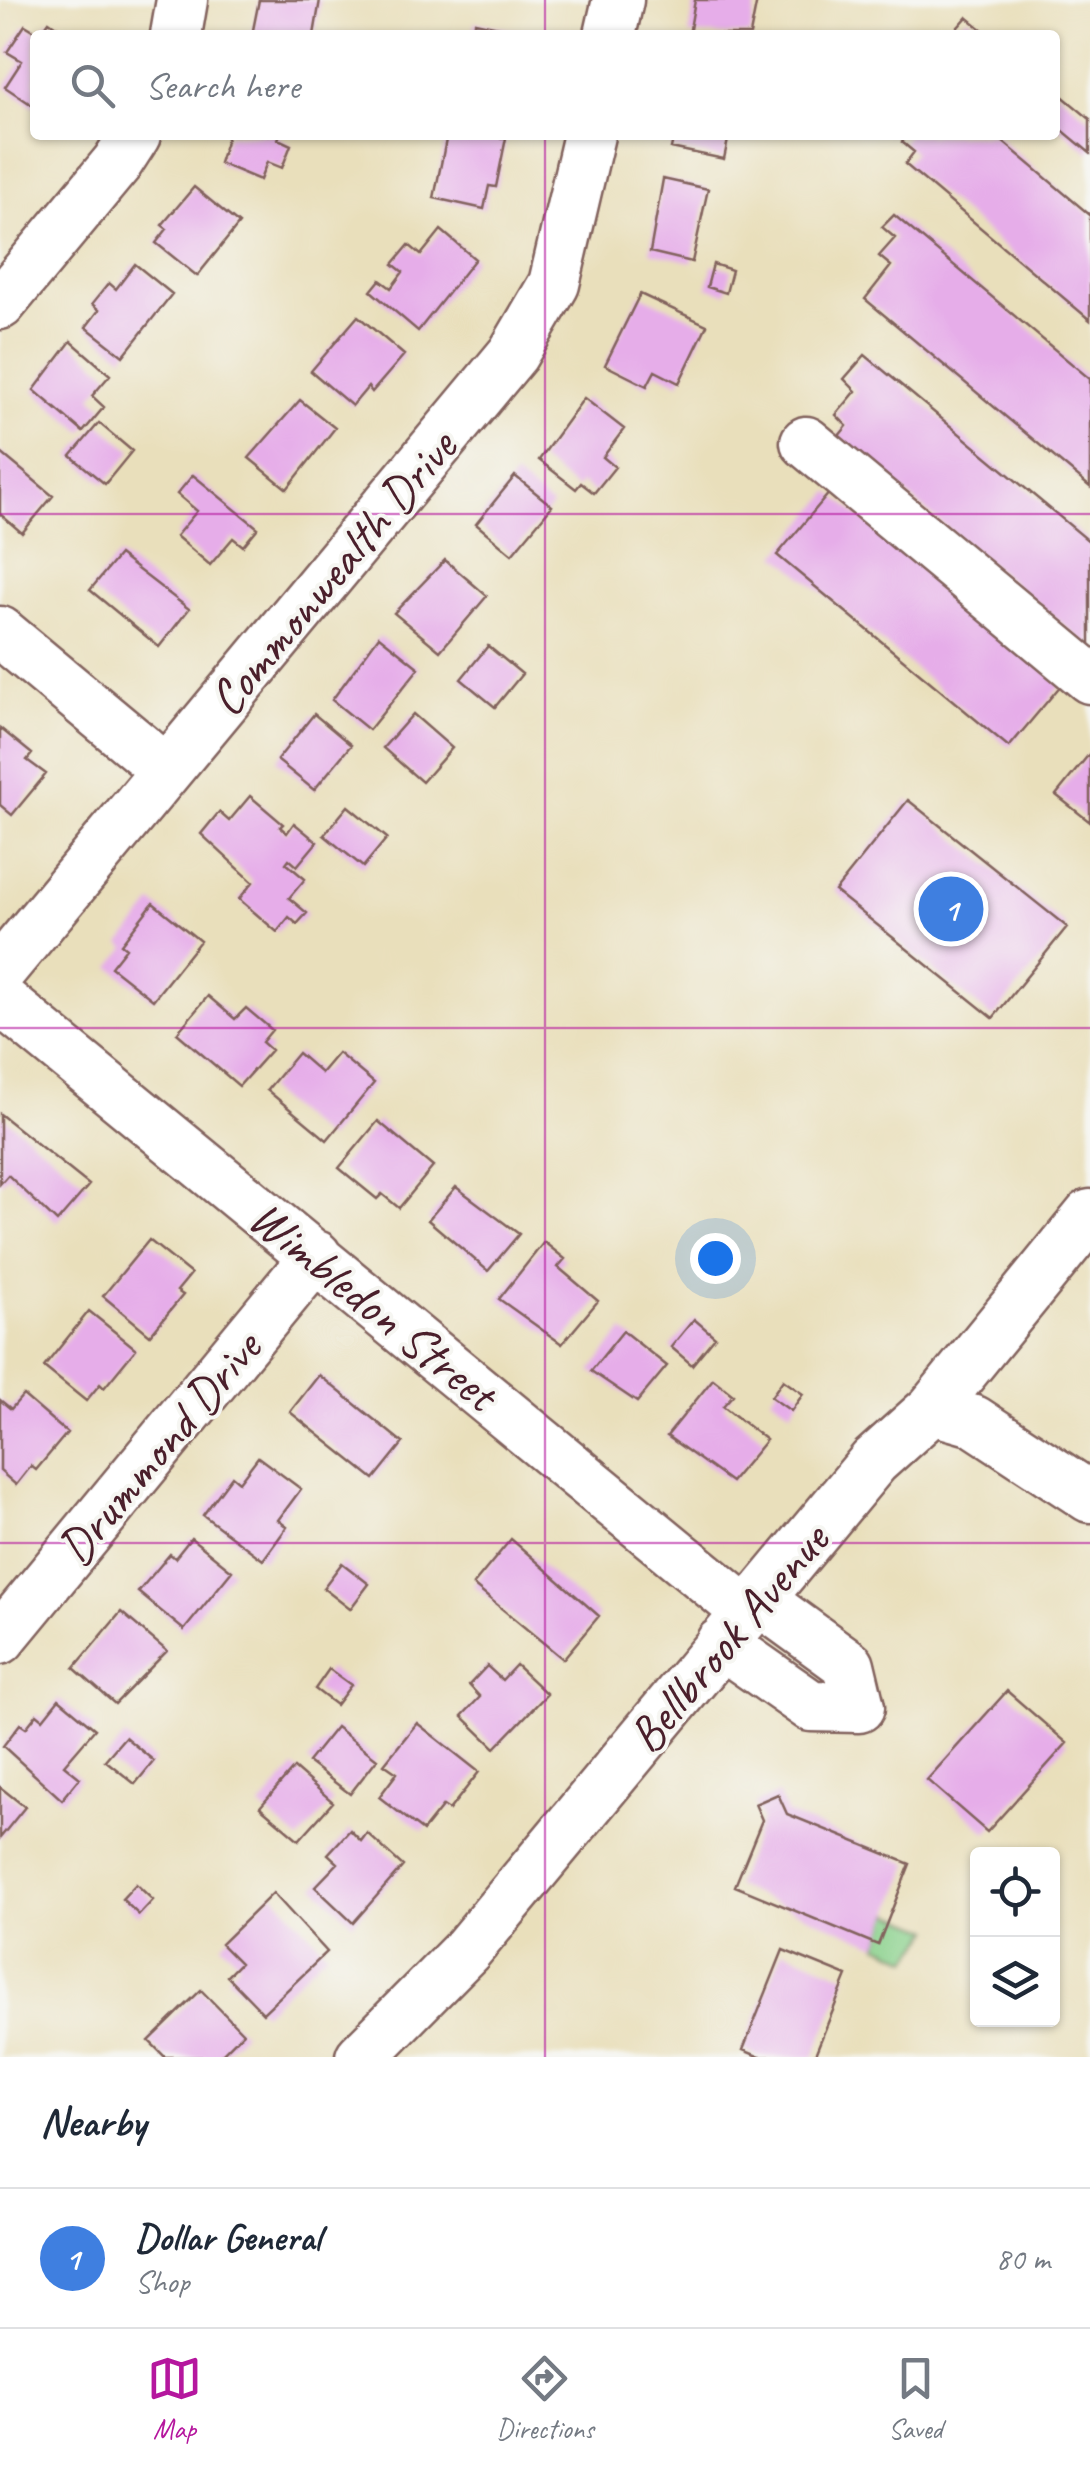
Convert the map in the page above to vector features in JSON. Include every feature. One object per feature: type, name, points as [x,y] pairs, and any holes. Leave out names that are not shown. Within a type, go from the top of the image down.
[{"type":"street","points":[[177,30],[182,0]]},
{"type":"street","points":[[611,30],[618,0]]},
{"type":"street","points":[[0,304],[132,140]]},
{"type":"street","name":"Commonwealth Drive","points":[[0,970],[500,369],[536,320],[568,240],[589,140]]},
{"type":"street","points":[[806,442],[1090,678]]},
{"type":"street","points":[[0,632],[166,770]]},
{"type":"street","name":"Wimbledon Street","points":[[0,999],[316,1256],[742,1618],[811,1706],[859,1707],[849,1665]]},
{"type":"street","name":"Bellbrook Avenue","points":[[360,2057],[466,1950],[874,1461],[932,1409],[1090,1215]]},
{"type":"street","name":"Drummond Drive","points":[[0,1638],[316,1256]]},
{"type":"street","points":[[932,1409],[974,1422],[1090,1497]]},
{"type":"green space","points":[[890,1913],[932,1930],[909,1959],[878,1945]]},
{"type":"building","points":[[259,0],[320,0],[315,30],[253,30]]},
{"type":"building","points":[[695,0],[757,0],[751,30],[690,30]]},
{"type":"building","points":[[967,17],[983,30],[955,30]]},
{"type":"building","points":[[49,21],[62,30],[43,30]]},
{"type":"building","points":[[475,22],[513,30],[473,30]]},
{"type":"building","points":[[25,25],[33,30],[30,30],[30,104],[5,87],[22,61],[7,52]]},
{"type":"building","points":[[1060,94],[1090,119],[1090,153],[1060,128]]},
{"type":"building","points":[[226,140],[280,140],[291,145],[282,168],[267,162],[260,180],[219,163]]},
{"type":"building","points":[[446,140],[506,140],[496,187],[489,186],[484,209],[434,198]]},
{"type":"building","points":[[673,140],[728,140],[724,159],[671,148]]},
{"type":"building","points":[[1001,140],[1090,215],[1090,320],[905,164],[914,152],[902,142]]},
{"type":"building","points":[[663,179],[708,189],[692,262],[650,252]]},
{"type":"building","points":[[194,187],[239,224],[197,276],[156,243],[167,229],[162,225]]},
{"type":"building","points":[[894,215],[1090,379],[1090,487],[865,299],[891,266],[879,256],[895,238],[882,227]]},
{"type":"building","points":[[441,230],[475,259],[418,331],[371,291],[380,280],[391,288],[403,272],[393,264],[409,245],[421,255]]},
{"type":"building","points":[[135,264],[172,294],[123,356],[86,327],[99,310],[92,304],[109,283],[116,289]]},
{"type":"building","points":[[713,264],[732,270],[726,293],[707,287]]},
{"type":"building","points":[[640,294],[707,325],[679,383],[655,371],[647,386],[605,365]]},
{"type":"building","points":[[358,316],[404,355],[372,392],[368,387],[352,406],[311,371]]},
{"type":"building","points":[[71,341],[110,375],[92,396],[104,407],[83,432],[34,390]]},
{"type":"building","points":[[865,355],[1090,542],[1090,647],[838,437],[847,426],[836,415],[856,391],[844,379]]},
{"type":"building","points":[[584,398],[624,429],[603,457],[615,467],[594,493],[581,483],[576,489],[539,460]]},
{"type":"building","points":[[300,400],[335,428],[287,489],[249,458]]},
{"type":"building","points":[[99,423],[132,451],[105,484],[71,456]]},
{"type":"building","points":[[0,452],[53,496],[22,533],[0,514]]},
{"type":"building","points":[[193,475],[258,528],[243,546],[233,538],[210,565],[176,536],[197,511],[177,494]]},
{"type":"building","points":[[515,476],[552,506],[512,554],[476,524]]},
{"type":"building","points":[[830,492],[1062,684],[1009,747],[777,555]]},
{"type":"building","points":[[119,555],[189,609],[159,647],[90,590]]},
{"type":"building","points":[[445,560],[487,596],[440,651],[394,613]]},
{"type":"building","points":[[379,636],[419,668],[369,730],[332,700]]},
{"type":"building","points":[[488,646],[522,674],[495,707],[461,679]]},
{"type":"building","points":[[314,714],[351,745],[314,790],[277,760]]},
{"type":"building","points":[[413,714],[452,748],[422,782],[383,748]]},
{"type":"building","points":[[0,728],[32,754],[27,760],[46,774],[12,815],[0,805]]},
{"type":"building","points":[[1090,753],[1090,822],[1056,795]]},
{"type":"building","points":[[250,796],[283,824],[280,827],[287,833],[294,823],[317,842],[297,866],[289,859],[286,863],[305,879],[289,898],[307,913],[297,924],[289,917],[277,932],[239,899],[253,882],[201,834],[219,812],[229,821]]},
{"type":"building","points":[[908,800],[1067,927],[993,1018],[835,891]]},
{"type":"building","points":[[348,806],[387,838],[363,867],[324,835]]},
{"type":"building","points":[[153,903],[200,941],[153,1000],[111,967],[126,948],[121,944]]},
{"type":"building","points":[[208,996],[235,1019],[246,1008],[272,1030],[262,1042],[271,1050],[239,1086],[177,1033]]},
{"type":"building","points":[[298,1053],[321,1073],[338,1053],[374,1083],[327,1140],[267,1090]]},
{"type":"building","points":[[0,1114],[89,1185],[57,1222],[8,1175],[0,1184]]},
{"type":"building","points":[[378,1121],[433,1167],[399,1208],[382,1194],[377,1199],[339,1168]]},
{"type":"building","points":[[456,1187],[519,1234],[488,1271],[428,1220]]},
{"type":"building","points":[[149,1240],[191,1274],[177,1291],[183,1295],[150,1335],[103,1296]]},
{"type":"building","points":[[544,1242],[565,1259],[558,1267],[598,1301],[562,1344],[499,1299]]},
{"type":"building","points":[[89,1311],[136,1349],[104,1388],[100,1384],[86,1401],[44,1367]]},
{"type":"building","points":[[694,1319],[715,1337],[692,1365],[671,1347]]},
{"type":"building","points":[[623,1331],[667,1366],[637,1402],[591,1371]]},
{"type":"building","points":[[319,1375],[403,1443],[374,1479],[290,1412]]},
{"type":"building","points":[[713,1379],[733,1395],[723,1406],[766,1440],[731,1482],[667,1436]]},
{"type":"building","points":[[783,1380],[803,1394],[791,1411],[771,1397]]},
{"type":"building","points":[[23,1395],[67,1433],[36,1470],[31,1466],[16,1485],[0,1471],[0,1400],[11,1409]]},
{"type":"building","points":[[258,1457],[301,1489],[278,1520],[287,1527],[263,1560],[203,1515],[232,1476],[239,1482]]},
{"type":"building","points":[[191,1538],[232,1571],[184,1630],[138,1592],[170,1554],[175,1558]]},
{"type":"building","points":[[511,1539],[599,1616],[563,1659],[473,1585]]},
{"type":"building","points":[[342,1563],[369,1584],[350,1609],[323,1588]]},
{"type":"building","points":[[121,1612],[167,1651],[115,1704],[74,1668]]},
{"type":"building","points":[[516,1665],[547,1694],[495,1748],[462,1716],[480,1697],[469,1685],[487,1666],[502,1680]]},
{"type":"building","points":[[329,1669],[351,1685],[336,1705],[315,1689]]},
{"type":"building","points":[[1007,1691],[1067,1743],[987,1832],[927,1780]]},
{"type":"building","points":[[59,1699],[95,1729],[64,1765],[80,1778],[62,1800],[3,1746],[20,1724],[26,1728],[37,1714],[43,1719]]},
{"type":"building","points":[[417,1723],[479,1772],[449,1810],[443,1806],[423,1831],[379,1797],[397,1773],[384,1764]]},
{"type":"building","points":[[336,1727],[377,1759],[350,1794],[308,1762]]},
{"type":"building","points":[[125,1737],[154,1761],[135,1784],[105,1760]]},
{"type":"building","points":[[294,1768],[333,1802],[299,1840],[260,1807]]},
{"type":"building","points":[[0,1787],[25,1807],[0,1838]]},
{"type":"building","points":[[778,1794],[787,1814],[910,1864],[878,1945],[735,1886],[762,1820],[755,1804]]},
{"type":"building","points":[[350,1830],[361,1841],[367,1833],[403,1866],[353,1923],[315,1887],[338,1863],[328,1854]]},
{"type":"building","points":[[136,1884],[153,1900],[139,1915],[122,1899]]},
{"type":"building","points":[[273,1893],[327,1952],[263,2013],[227,1976],[240,1963],[221,1944]]},
{"type":"building","points":[[783,1950],[847,1976],[814,2057],[760,2057],[743,2050]]},
{"type":"building","points":[[201,1990],[243,2033],[219,2057],[165,2057],[149,2041]]},
{"type":"place","name":"Dollar General","points":[[951,909]]}]
